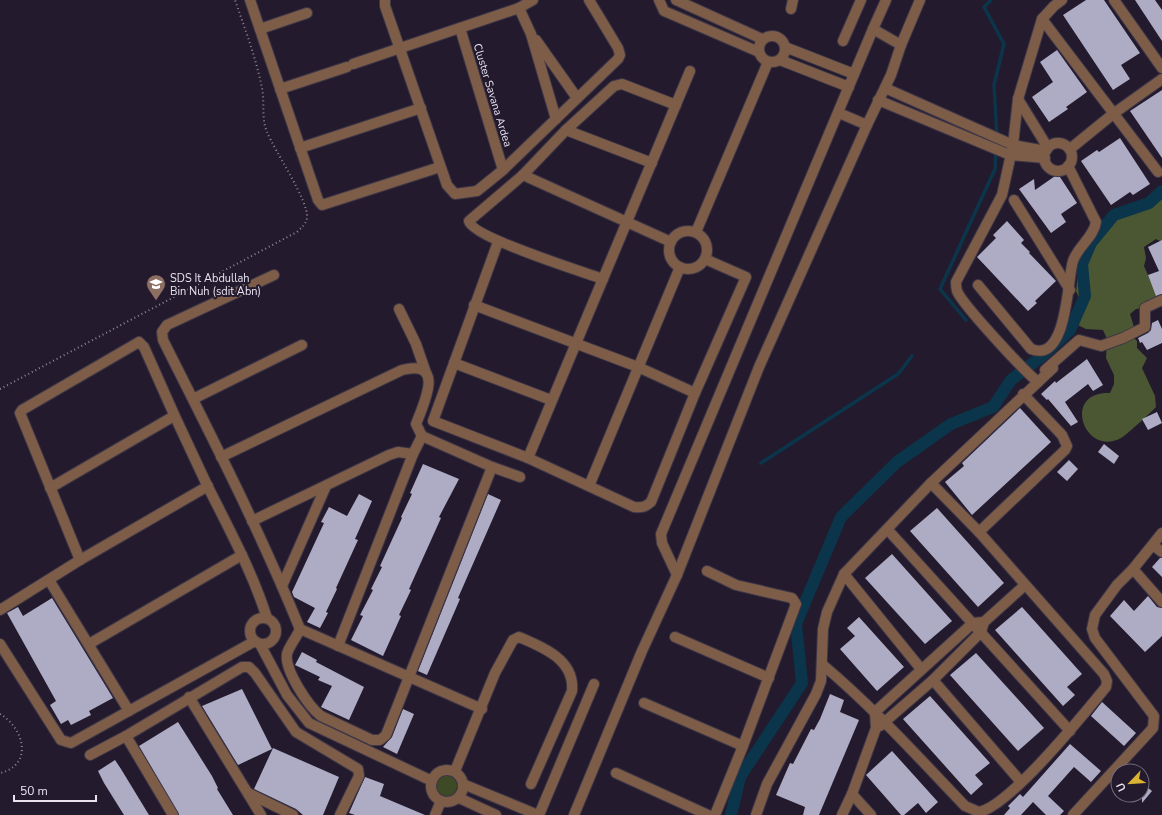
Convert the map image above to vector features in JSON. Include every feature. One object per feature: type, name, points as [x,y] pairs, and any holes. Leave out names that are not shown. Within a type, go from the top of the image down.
[{"type":"street","points":[[250,0],[318,200],[322,205],[440,167]]},
{"type":"street","name":"Cluster Savana Ardea","points":[[385,0],[385,6],[440,167],[447,185],[455,194],[477,191],[503,170],[618,59],[620,55],[589,0]]},
{"type":"street","points":[[280,89],[519,8],[533,0]]},
{"type":"street","points":[[659,0],[664,11],[758,52]]},
{"type":"street","points":[[676,0],[762,40]]},
{"type":"street","points":[[843,41],[861,0]]},
{"type":"street","points":[[677,575],[662,543],[661,534],[886,0]]},
{"type":"street","points":[[574,815],[642,651],[677,575],[759,368],[878,100],[885,88],[920,0]]},
{"type":"street","points":[[1035,380],[965,303],[957,291],[956,282],[1002,195],[1012,150],[1018,99],[1042,19],[1062,0]]},
{"type":"street","points":[[1114,0],[1162,68]]},
{"type":"street","points":[[519,8],[531,34],[556,119]]},
{"type":"street","points":[[260,29],[307,13]]},
{"type":"street","points":[[1042,19],[1158,172]]},
{"type":"street","name":"Cluster Savana Ardea","points":[[460,28],[503,170]]},
{"type":"street","points":[[873,29],[901,45]]},
{"type":"street","points":[[531,34],[577,98]]},
{"type":"street","points":[[785,47],[783,56],[776,62],[768,62],[760,57],[758,52],[762,40],[770,36],[778,37],[785,47],[854,74]]},
{"type":"street","points":[[780,60],[849,87]]},
{"type":"street","points":[[696,232],[768,62]]},
{"type":"street","points":[[528,458],[690,71]]},
{"type":"street","points":[[1070,149],[1113,114],[1162,79]]},
{"type":"street","points":[[603,279],[498,242],[472,226],[469,221],[523,175],[566,130],[618,85],[622,84],[676,105]]},
{"type":"street","points":[[885,88],[1012,150]]},
{"type":"street","points":[[878,100],[1012,150],[1046,152],[1059,143],[1065,145],[1070,149],[1072,158],[1065,169],[1056,170],[1048,166],[1046,152],[1018,99]]},
{"type":"street","points":[[300,148],[420,108]]},
{"type":"street","points":[[839,113],[867,125]]},
{"type":"street","points":[[566,130],[652,163]]},
{"type":"street","points":[[978,285],[1031,349],[1036,351],[1047,348],[1052,344],[1062,325],[1070,290],[1073,261],[1095,229],[1096,222],[1068,166]]},
{"type":"street","points":[[523,175],[671,242]]},
{"type":"street","points":[[1014,200],[1070,290]]},
{"type":"street","points":[[686,231],[696,232],[704,239],[708,249],[706,259],[698,266],[689,269],[680,267],[672,260],[669,251],[671,242],[677,234],[686,231]]},
{"type":"street","points":[[498,242],[433,421],[528,458],[634,507],[646,506],[651,502],[695,393],[746,277],[706,259]]},
{"type":"street","points":[[589,486],[680,267]]},
{"type":"street","points":[[274,275],[167,325],[162,332],[163,340],[252,521],[300,629],[482,710]]},
{"type":"street","points":[[756,815],[767,784],[816,694],[821,681],[825,623],[834,594],[844,574],[888,530],[931,483],[1023,394],[1035,380],[1079,340],[1101,346],[1123,338],[1145,327],[1145,308],[1162,300]]},
{"type":"street","points":[[474,305],[638,367],[695,393]]},
{"type":"street","points":[[399,309],[416,344],[429,383],[428,391],[416,424],[422,436],[492,467],[520,477]]},
{"type":"street","points":[[0,644],[58,734],[66,743],[71,744],[257,642],[270,642],[276,634],[275,624],[267,618],[257,587],[174,416],[144,347],[138,342],[135,342],[22,410],[20,414],[80,560]]},
{"type":"street","points":[[193,399],[302,345]]},
{"type":"street","points":[[454,363],[551,400]]},
{"type":"street","points":[[221,457],[402,370],[412,368],[419,369],[426,373]]},
{"type":"street","points":[[1035,380],[1053,368]]},
{"type":"street","points":[[979,532],[1065,450],[1067,446],[1062,435],[1023,394]]},
{"type":"street","points":[[50,488],[174,416]]},
{"type":"street","points":[[338,646],[413,454],[422,436]]},
{"type":"street","points":[[252,521],[398,452],[413,454]]},
{"type":"street","points":[[300,629],[287,654],[288,663],[290,670],[313,710],[320,716],[372,740],[380,740],[386,735],[492,467]]},
{"type":"street","points":[[823,665],[840,678],[886,722],[965,806],[972,811],[985,811],[1021,782],[1070,731],[1106,688],[1107,681],[1104,674],[979,532],[931,483]]},
{"type":"street","points":[[0,610],[80,560],[208,486]]},
{"type":"street","points":[[282,586],[326,486]]},
{"type":"street","points":[[888,530],[1070,731]]},
{"type":"street","points":[[1073,815],[1153,728],[1155,721],[1151,711],[1095,638],[1092,629],[1096,615],[1117,585],[1134,569],[1162,533]]},
{"type":"street","points":[[1152,545],[1162,552]]},
{"type":"street","points":[[89,644],[242,555]]},
{"type":"street","points":[[1134,569],[1162,602]]},
{"type":"street","points":[[707,571],[736,585],[792,598],[796,604],[743,746],[715,815]]},
{"type":"street","points":[[844,574],[921,669]]},
{"type":"street","points":[[49,580],[129,711]]},
{"type":"street","points":[[876,728],[886,722],[933,680],[981,632],[984,622],[1025,585]]},
{"type":"street","points":[[267,618],[257,619],[253,622],[250,632],[287,695],[309,724],[432,781]]},
{"type":"street","points":[[875,712],[972,623],[984,622]]},
{"type":"street","points":[[455,772],[482,710],[496,673],[514,638],[520,637],[545,648],[559,659],[566,668],[573,684],[572,691],[531,784]]},
{"type":"street","points":[[675,637],[769,678]]},
{"type":"street","points":[[90,755],[126,736],[242,667],[249,667],[255,673],[296,732],[358,769],[359,776],[340,815]]},
{"type":"street","points":[[933,680],[1021,782]]},
{"type":"street","points":[[464,784],[538,815],[594,684]]},
{"type":"street","points":[[189,698],[261,815]]},
{"type":"street","points":[[644,703],[743,746]]},
{"type":"street","points":[[842,815],[852,794],[876,728],[875,712]]},
{"type":"street","points":[[126,736],[173,815]]},
{"type":"street","points":[[447,770],[455,772],[461,777],[464,784],[462,793],[459,798],[452,802],[441,801],[434,794],[431,788],[432,781],[440,772],[447,770]]},
{"type":"street","points":[[616,773],[708,815]]},
{"type":"street","points":[[248,793],[293,815]]},
{"type":"street","points":[[852,794],[871,815]]},
{"type":"street","points":[[459,798],[496,815]]},
{"type":"street","points":[[435,815],[441,801]]},
{"type":"path","points":[[0,389],[297,232],[305,225],[308,216],[302,199],[266,132],[262,115],[265,101],[259,72],[235,0]]},
{"type":"path","points":[[0,714],[12,724],[18,733],[22,742],[22,750],[20,759],[14,767],[0,773]]},
{"type":"green space","points":[[1162,189],[1162,242],[1156,239],[1144,247],[1146,258],[1144,266],[1158,298],[1145,308],[1136,309],[1130,314],[1134,327],[1130,334],[1137,341],[1137,348],[1147,358],[1142,368],[1155,396],[1156,407],[1121,438],[1108,442],[1097,439],[1088,432],[1083,422],[1082,412],[1086,402],[1095,395],[1110,393],[1114,384],[1114,375],[1106,358],[1107,339],[1103,330],[1086,329],[1078,325],[1078,315],[1083,307],[1076,291],[1078,273],[1086,253],[1100,227],[1121,209],[1141,209],[1160,196]]},
{"type":"green space","points":[[446,775],[454,778],[457,786],[454,794],[446,797],[438,794],[435,786],[438,778]]},
{"type":"building","points":[[1086,0],[1104,0],[1140,53],[1121,65],[1130,79],[1113,90],[1063,15]]},
{"type":"building","points":[[1135,0],[1155,0],[1162,10],[1162,41]]},
{"type":"building","points":[[1057,50],[1087,92],[1066,107],[1068,109],[1049,122],[1032,97],[1053,82],[1040,62]]},
{"type":"building","points":[[1162,90],[1162,158],[1130,111]]},
{"type":"building","points":[[1120,138],[1150,184],[1133,195],[1130,192],[1111,205],[1081,161],[1097,150],[1099,152]]},
{"type":"building","points":[[1058,174],[1077,203],[1061,214],[1066,222],[1051,233],[1019,189],[1034,179],[1035,190]]},
{"type":"building","points":[[1007,221],[1024,240],[1021,243],[1030,252],[1029,253],[1056,281],[1035,301],[1037,303],[1028,311],[977,257],[996,238],[993,235]]},
{"type":"building","points":[[1162,240],[1162,294],[1156,296],[1148,275],[1159,271],[1148,247]]},
{"type":"building","points":[[1158,320],[1162,329],[1162,343],[1147,350],[1142,342],[1140,343],[1138,338],[1148,333],[1151,330],[1152,323]]},
{"type":"building","points":[[1087,359],[1103,385],[1093,391],[1088,384],[1065,402],[1078,422],[1071,426],[1048,399],[1047,400],[1041,394],[1055,381],[1056,383]]},
{"type":"building","points":[[1020,408],[1051,442],[972,515],[945,482],[964,466],[962,463]]},
{"type":"building","points":[[1157,412],[1162,423],[1148,430],[1142,419]]},
{"type":"building","points":[[1104,444],[1119,456],[1114,464],[1098,452]]},
{"type":"building","points":[[1069,460],[1078,469],[1067,481],[1057,472]]},
{"type":"building","points":[[423,464],[459,479],[439,517],[441,518],[409,589],[411,590],[399,615],[401,616],[383,656],[351,640],[363,616],[360,615],[373,590],[371,589],[382,567],[380,566],[402,518],[401,517],[412,494],[410,493]]},
{"type":"building","points":[[359,494],[372,501],[355,539],[358,540],[326,612],[328,613],[320,628],[307,622],[315,608],[294,597],[292,592],[324,523],[321,522],[329,507],[347,516]]},
{"type":"building","points":[[488,494],[501,500],[458,598],[460,599],[427,675],[418,671]]},
{"type":"building","points":[[937,508],[1004,583],[978,607],[910,531]]},
{"type":"building","points":[[892,554],[952,621],[925,644],[865,578]]},
{"type":"building","points":[[1160,558],[1162,558],[1162,577],[1152,567]]},
{"type":"building","points":[[1148,596],[1157,607],[1162,608],[1162,636],[1145,652],[1110,616],[1124,600],[1134,611]]},
{"type":"building","points":[[52,598],[113,698],[89,711],[91,715],[71,725],[68,720],[61,724],[50,705],[56,701],[7,613],[18,607],[23,616]]},
{"type":"building","points":[[1022,607],[1082,674],[1067,687],[1075,695],[1063,706],[995,630]]},
{"type":"building","points":[[859,617],[904,667],[877,691],[840,649],[855,636],[847,628]]},
{"type":"building","points":[[302,652],[317,660],[316,662],[364,687],[349,720],[321,707],[332,686],[318,680],[320,677],[295,665]]},
{"type":"building","points":[[976,653],[1044,728],[1018,751],[950,675]]},
{"type":"building","points":[[242,689],[272,749],[238,765],[202,706]]},
{"type":"building","points":[[830,694],[844,700],[840,712],[859,720],[819,815],[803,815],[805,807],[776,795],[790,763],[793,764],[811,729],[814,730],[820,719]]},
{"type":"building","points":[[930,696],[990,763],[975,775],[983,784],[971,795],[903,719]]},
{"type":"building","points":[[1102,702],[1136,733],[1124,746],[1091,716]]},
{"type":"building","points":[[403,709],[414,714],[397,754],[383,747],[392,737]]},
{"type":"building","points":[[178,722],[212,776],[218,788],[217,789],[233,815],[179,815],[139,746]]},
{"type":"building","points":[[1070,744],[1101,771],[1091,782],[1074,767],[1048,796],[1064,811],[1060,815],[1046,815],[1033,802],[1021,815],[1004,815],[1010,808],[1008,806],[1020,794],[1023,797]]},
{"type":"building","points":[[273,748],[339,777],[323,815],[303,815],[296,809],[254,789]]},
{"type":"building","points":[[892,751],[938,802],[926,813],[918,803],[904,815],[901,815],[866,775]]},
{"type":"building","points":[[115,760],[149,815],[124,815],[104,783],[98,771]]},
{"type":"building","points":[[365,777],[384,784],[380,796],[425,815],[355,815],[349,813]]},
{"type":"waterway","points":[[991,0],[984,7],[1004,44],[994,85],[997,136]]},
{"type":"waterway","points":[[966,320],[940,289],[995,169],[996,150]]},
{"type":"waterway","points":[[731,815],[740,777],[802,683],[796,624],[841,517],[897,462],[951,424],[993,407],[1011,380],[1043,355],[1070,330],[1085,296],[1082,264],[1091,243],[1114,215],[1149,203],[1162,191]]},
{"type":"waterway","points":[[761,463],[898,374],[912,356]]},
{"type":"place","name":"SDS It Abdullah Bin Nuh (sdit Abn)","points":[[156,301]]}]
